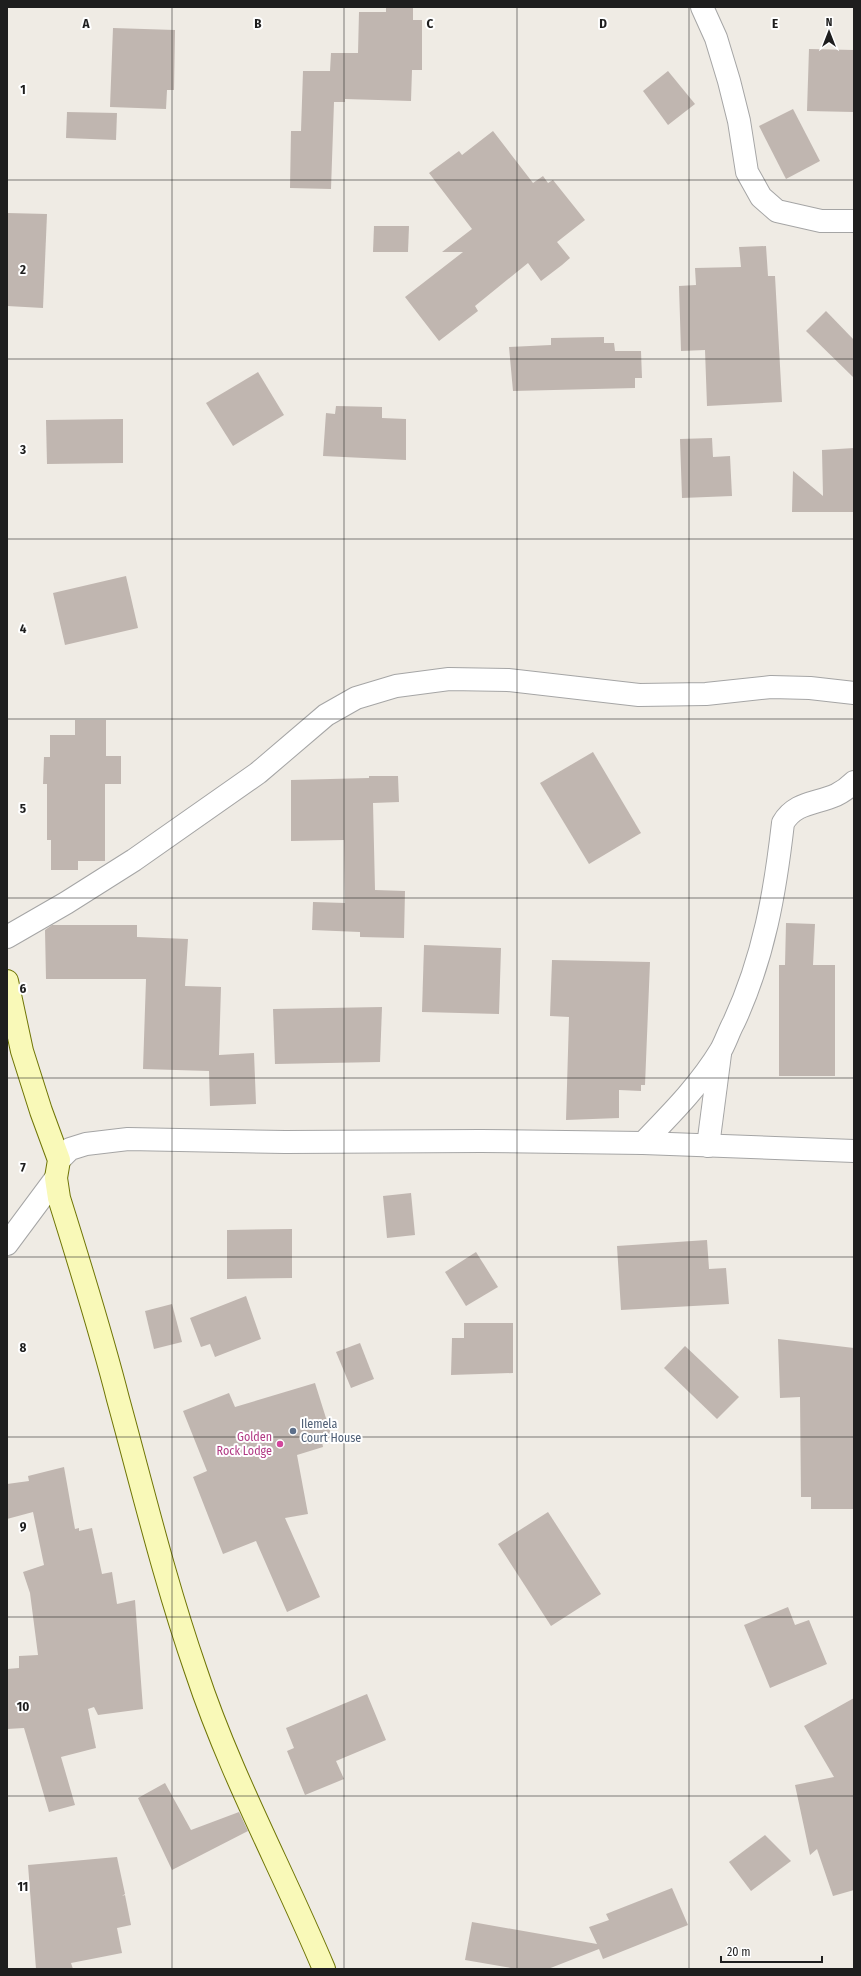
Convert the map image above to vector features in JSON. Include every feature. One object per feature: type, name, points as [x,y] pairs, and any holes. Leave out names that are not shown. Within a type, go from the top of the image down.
[{"type":"street","points":[[702,7],[716,38],[729,81],[739,120],[747,172],[761,197],[777,211],[821,221],[854,221]]},
{"type":"street","points":[[7,937],[66,904],[134,860],[258,773],[326,715],[356,698],[396,686],[457,679],[508,680],[639,695],[706,694],[771,687],[810,688],[854,693]]},
{"type":"street","points":[[643,1143],[685,1099],[721,1050],[743,1002],[761,950],[770,915],[783,823],[788,815],[797,808],[836,795],[854,782]]},
{"type":"street","points":[[7,981],[22,1051],[57,1169],[59,1198],[118,1396],[158,1551],[196,1672],[245,1797],[295,1900],[324,1969]]},
{"type":"street","points":[[708,1146],[721,1050]]},
{"type":"street","points":[[7,1244],[70,1150],[86,1144],[128,1139],[285,1142],[481,1141],[643,1143],[854,1150]]},
{"type":"building","points":[[386,7],[413,7],[413,20],[422,20],[422,70],[412,70],[411,101],[345,99],[345,102],[334,102],[331,189],[290,188],[291,131],[301,131],[303,71],[330,71],[331,53],[358,53],[359,12],[386,12]]},
{"type":"building","points":[[113,28],[175,30],[174,90],[167,90],[166,109],[110,107]]},
{"type":"building","points":[[809,49],[854,50],[854,112],[807,111]]},
{"type":"building","points":[[668,71],[695,104],[668,125],[643,91]]},
{"type":"building","points":[[793,109],[820,161],[786,179],[759,126]]},
{"type":"building","points":[[67,112],[117,113],[116,140],[66,138]]},
{"type":"building","points":[[493,131],[533,183],[543,176],[548,183],[553,180],[585,220],[557,242],[570,258],[562,265],[541,281],[528,263],[475,306],[478,311],[439,341],[405,297],[463,252],[442,252],[472,229],[429,173],[459,151],[462,155]]},
{"type":"building","points":[[7,213],[47,214],[43,308],[7,306]]},
{"type":"building","points":[[374,226],[409,226],[408,252],[373,252]]},
{"type":"building","points":[[766,246],[768,276],[775,276],[782,402],[707,406],[705,350],[681,351],[679,286],[696,285],[695,268],[741,267],[739,247]]},
{"type":"building","points":[[826,311],[854,340],[854,378],[806,331]]},
{"type":"building","points":[[604,337],[604,343],[614,343],[615,351],[641,351],[642,378],[635,378],[635,388],[513,391],[509,347],[551,345],[551,338]]},
{"type":"building","points":[[258,372],[284,415],[233,446],[206,403]]},
{"type":"building","points":[[336,406],[382,407],[382,418],[406,419],[406,460],[323,456],[326,413],[335,414]]},
{"type":"building","points":[[123,419],[123,463],[47,464],[46,420]]},
{"type":"building","points":[[712,438],[713,457],[730,456],[732,496],[682,498],[680,439]]},
{"type":"building","points":[[854,448],[854,512],[792,512],[793,471],[823,496],[822,450]]},
{"type":"building","points":[[126,576],[138,628],[65,645],[53,593]]},
{"type":"building","points":[[75,720],[106,720],[106,756],[121,756],[121,784],[105,784],[105,861],[78,861],[78,870],[51,870],[51,840],[47,840],[47,784],[43,784],[44,757],[50,757],[50,735],[75,735]]},
{"type":"building","points":[[593,752],[641,833],[589,864],[540,783]]},
{"type":"building","points":[[369,776],[398,776],[399,802],[373,803],[375,890],[405,891],[404,938],[360,937],[360,932],[312,930],[313,902],[345,903],[344,840],[291,841],[291,780],[369,778]]},
{"type":"building","points":[[786,923],[815,924],[813,965],[835,965],[835,1076],[779,1076],[779,965],[785,965]]},
{"type":"building","points":[[52,925],[137,925],[137,937],[188,939],[185,986],[221,987],[219,1055],[254,1053],[256,1104],[210,1106],[209,1071],[143,1069],[146,979],[46,979],[45,930]]},
{"type":"building","points":[[424,945],[501,948],[499,1014],[422,1012]]},
{"type":"building","points":[[552,960],[650,962],[645,1085],[641,1085],[641,1091],[619,1090],[619,1118],[566,1120],[569,1017],[550,1016]]},
{"type":"building","points":[[382,1007],[380,1062],[275,1064],[273,1009]]},
{"type":"building","points":[[411,1193],[415,1235],[387,1238],[383,1196]]},
{"type":"building","points":[[292,1229],[292,1278],[227,1279],[227,1230]]},
{"type":"building","points":[[707,1240],[709,1269],[726,1268],[729,1304],[621,1310],[617,1246]]},
{"type":"building","points":[[476,1252],[498,1287],[466,1306],[445,1272]]},
{"type":"building","points":[[246,1296],[261,1339],[215,1357],[210,1344],[201,1347],[190,1318]]},
{"type":"building","points":[[172,1304],[182,1342],[154,1349],[145,1311]]},
{"type":"building","points":[[464,1323],[513,1323],[513,1373],[451,1375],[452,1338],[464,1338]]},
{"type":"building","points":[[778,1339],[854,1348],[854,1509],[811,1509],[811,1497],[801,1497],[800,1397],[780,1398]]},
{"type":"building","points":[[360,1343],[374,1379],[351,1388],[336,1352]]},
{"type":"building","points":[[685,1346],[739,1397],[717,1419],[664,1368]]},
{"type":"building","points":[[315,1383],[331,1434],[321,1436],[323,1447],[297,1455],[308,1514],[285,1518],[320,1597],[287,1612],[256,1541],[223,1554],[193,1477],[207,1471],[183,1411],[229,1393],[235,1407]]},
{"type":"building","points":[[64,1467],[75,1529],[79,1528],[79,1531],[92,1528],[102,1574],[112,1572],[117,1604],[135,1600],[143,1709],[98,1715],[94,1707],[88,1709],[96,1748],[61,1757],[75,1805],[49,1812],[24,1728],[7,1729],[7,1669],[19,1668],[19,1656],[38,1655],[30,1593],[23,1572],[44,1565],[33,1512],[7,1519],[7,1484],[29,1481],[28,1476]]},
{"type":"building","points":[[548,1512],[601,1594],[551,1626],[498,1544]]},
{"type":"building","points":[[788,1607],[795,1625],[809,1620],[827,1664],[770,1688],[744,1625]]},
{"type":"building","points":[[367,1694],[386,1740],[336,1761],[344,1779],[305,1795],[287,1751],[294,1748],[286,1728]]},
{"type":"building","points":[[854,1698],[854,1890],[833,1896],[817,1849],[810,1855],[795,1785],[834,1777],[804,1726]]},
{"type":"building","points":[[165,1783],[191,1830],[239,1812],[248,1831],[172,1870],[138,1798]]},
{"type":"building","points":[[765,1835],[791,1861],[751,1891],[729,1862]]},
{"type":"building","points":[[117,1857],[125,1894],[122,1896],[125,1895],[131,1925],[117,1928],[122,1953],[71,1963],[73,1969],[36,1969],[28,1865]]},
{"type":"building","points":[[672,1888],[688,1925],[603,1959],[599,1949],[548,1969],[517,1969],[465,1960],[472,1922],[597,1944],[589,1927],[609,1920],[606,1914]]},
{"type":"place","name":"Ilemela Court House","points":[[293,1431]]},
{"type":"place","name":"Golden Rock Lodge","points":[[280,1444]]}]
